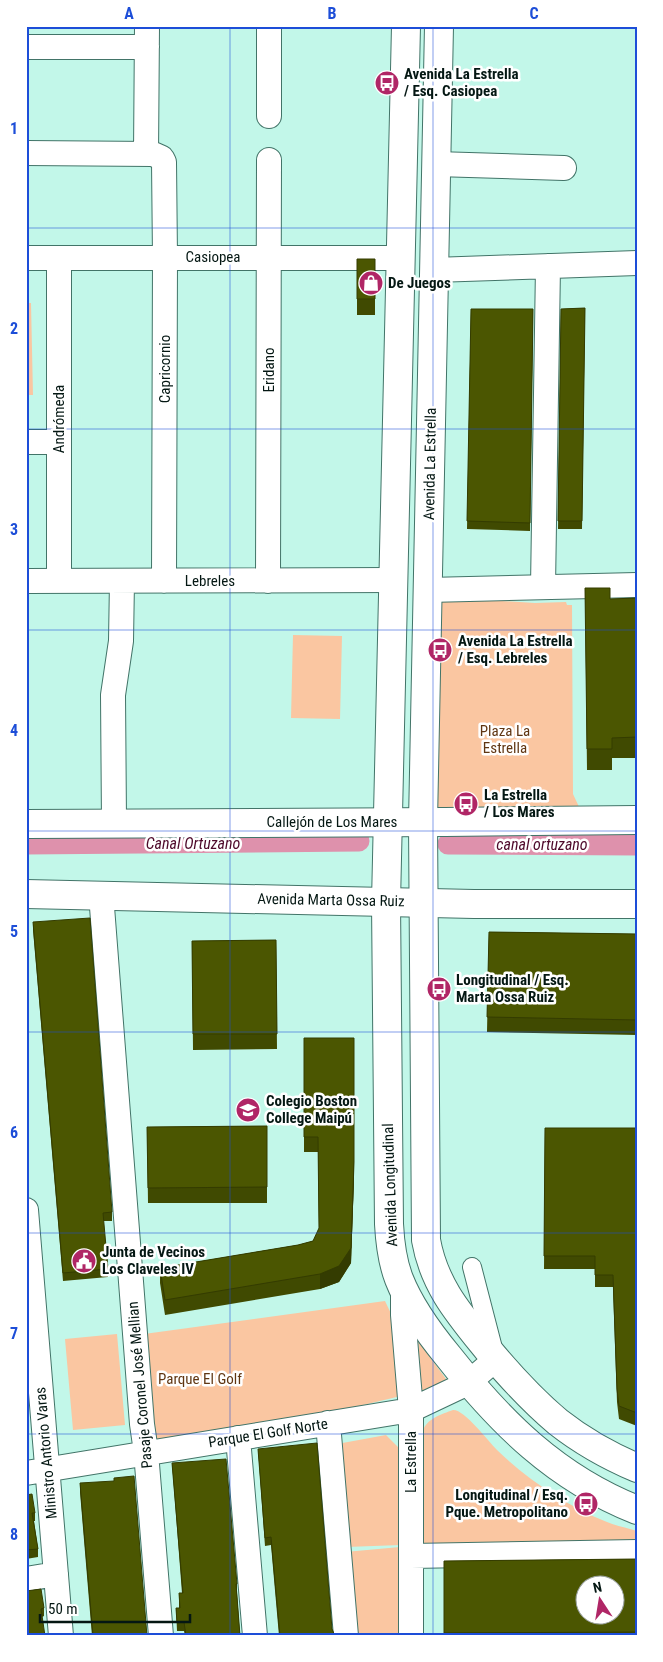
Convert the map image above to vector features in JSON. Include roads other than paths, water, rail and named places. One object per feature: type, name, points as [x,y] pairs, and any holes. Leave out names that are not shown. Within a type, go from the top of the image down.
[{"type":"main road","points":[[386,902],[406,26]]},
{"type":"main road","name":"Avenida La Estrella","points":[[423,902],[439,26]]},
{"type":"main road","name":"Callejón de Los Mares","points":[[26,824],[637,820]]},
{"type":"main road","name":"Avenida Marta Ossa Ruiz","points":[[26,894],[101,894],[386,902],[637,904]]},
{"type":"main road","name":"Avenida Longitudinal","points":[[386,902],[389,1224],[392,1256],[403,1289],[425,1326],[468,1383],[510,1427],[551,1462],[593,1489],[637,1510]]},
{"type":"main road","points":[[423,902],[426,1240],[432,1264],[447,1297],[455,1309],[496,1359],[535,1400],[558,1422],[585,1441],[637,1468]]},
{"type":"street","points":[[269,26],[269,116]]},
{"type":"street","points":[[26,48],[147,37]]},
{"type":"street","name":"Capricornio","points":[[147,37],[154,156],[165,167],[164,581]]},
{"type":"street","points":[[26,153],[154,156]]},
{"type":"street","name":"Eridano","points":[[268,580],[269,160]]},
{"type":"street","points":[[436,164],[564,168]]},
{"type":"street","name":"Casiopea","points":[[26,258],[400,258]]},
{"type":"street","name":"Andrómeda","points":[[59,258],[59,581]]},
{"type":"street","points":[[434,270],[637,263]]},
{"type":"street","points":[[544,587],[548,266]]},
{"type":"street","points":[[26,442],[59,442]]},
{"type":"street","name":"Lebreles","points":[[26,581],[393,580]]},
{"type":"street","points":[[114,822],[113,696],[122,628],[122,581]]},
{"type":"street","points":[[428,590],[637,585]]},
{"type":"street","name":"Pasaje Coronel José Mellian","points":[[101,894],[160,1636]]},
{"type":"street","name":"Ministro Antorio Varas","points":[[26,1210],[37,1471],[56,1574],[61,1636]]},
{"type":"street","points":[[472,1267],[496,1359]]},
{"type":"street","name":"La Estrella","points":[[403,1289],[403,1315],[411,1410],[411,1636]]},
{"type":"street","name":"Parque El Golf Norte","points":[[37,1471],[411,1410],[468,1383],[496,1359]]},
{"type":"street","points":[[328,1423],[346,1636]]},
{"type":"street","points":[[238,1438],[255,1636]]},
{"type":"street","points":[[411,1556],[637,1552]]},
{"type":"street","points":[[26,1579],[56,1574]]},
{"type":"waterway","name":"Canal Ortuzano","points":[[26,844],[359,841]]},
{"type":"waterway","name":"canal ortuzano","points":[[448,844],[637,845]]},
{"type":"place","name":"Avenida La Estrella / Esq. Casiopea","points":[[387,83]]},
{"type":"place","name":"De Juegos","points":[[371,283]]},
{"type":"place","name":"Avenida La Estrella / Esq. Lebreles","points":[[440,650]]},
{"type":"place","name":"La Estrella / Los Mares","points":[[466,804]]},
{"type":"place","name":"Longitudinal / Esq. Marta Ossa Ruiz","points":[[439,989]]},
{"type":"place","name":"Colegio Boston College Maipú","points":[[248,1110]]},
{"type":"place","name":"Junta de Vecinos Los Claveles IV","points":[[84,1261]]},
{"type":"place","name":"Longitudinal / Esq. Pque. Metropolitano","points":[[586,1504]]},
{"type":"park label","name":"Plaza La Estrella","points":[[505,740]]},
{"type":"park label","name":"Parque El Golf","points":[[200,1379]]}]
